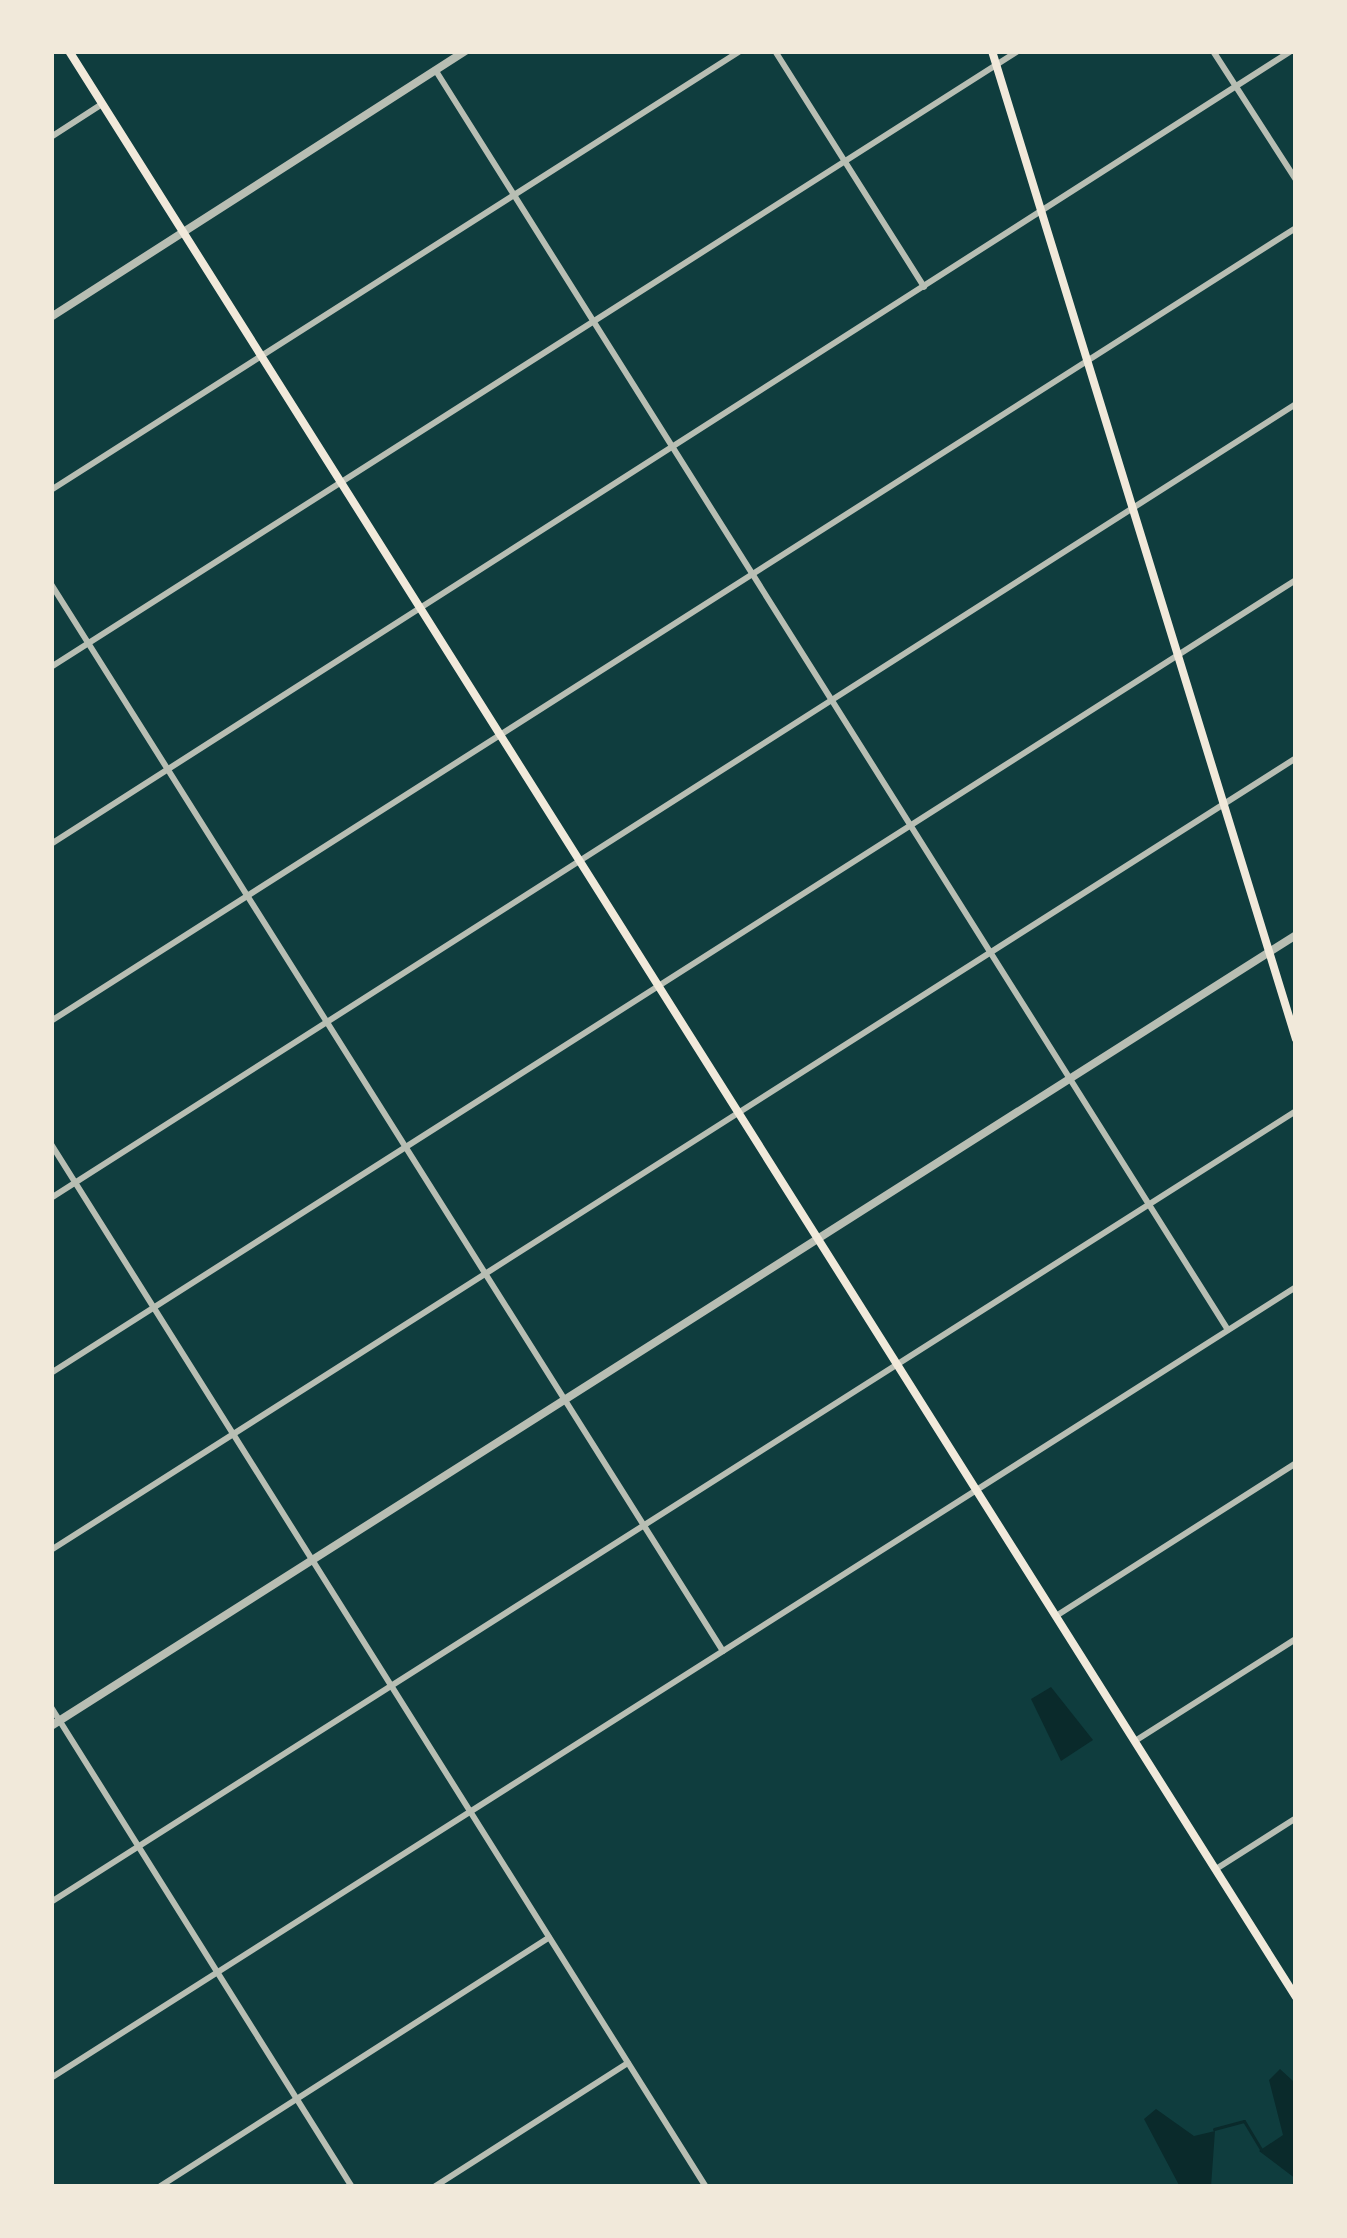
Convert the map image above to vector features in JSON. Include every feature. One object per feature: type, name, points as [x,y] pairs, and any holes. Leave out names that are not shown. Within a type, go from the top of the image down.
[{"type":"main road","points":[[69,51],[1295,1993]]},
{"type":"main road","points":[[992,51],[1296,1040]]},
{"type":"street","points":[[51,317],[466,51]]},
{"type":"street","points":[[51,490],[740,51]]},
{"type":"street","points":[[775,51],[924,287]]},
{"type":"street","points":[[51,667],[1018,51]]},
{"type":"street","points":[[1213,51],[1296,180]]},
{"type":"street","points":[[51,844],[1292,51]]},
{"type":"street","points":[[436,71],[1228,1330]]},
{"type":"street","points":[[51,136],[102,104]]},
{"type":"street","points":[[51,1021],[1296,227]]},
{"type":"street","points":[[51,1198],[1296,404]]},
{"type":"street","points":[[51,1373],[1296,580]]},
{"type":"street","points":[[51,584],[724,1651]]},
{"type":"street","points":[[51,1550],[1296,758]]},
{"type":"street","points":[[55,1724],[1296,935]]},
{"type":"street","points":[[51,1903],[1296,1111]]},
{"type":"street","points":[[51,1144],[706,2187]]},
{"type":"street","points":[[51,2078],[1296,1287]]},
{"type":"street","points":[[1056,1616],[1296,1463]]},
{"type":"street","points":[[1135,1741],[1296,1640]]},
{"type":"street","points":[[51,1707],[55,1724],[139,1847],[352,2187]]},
{"type":"street","points":[[1216,1869],[1296,1818]]},
{"type":"street","points":[[159,2187],[549,1938]]},
{"type":"street","points":[[434,2187],[628,2063]]},
{"type":"water","points":[[1051,1687],[1093,1740],[1061,1761],[1031,1699]]},
{"type":"water","points":[[1280,2069],[1293,2081],[1296,2179],[1259,2151],[1283,2135],[1269,2080]]},
{"type":"water","points":[[1156,2109],[1194,2136],[1215,2131],[1211,2187],[1180,2187],[1144,2119]]},
{"type":"waterway","points":[[1214,2129],[1244,2121],[1261,2149]]}]
